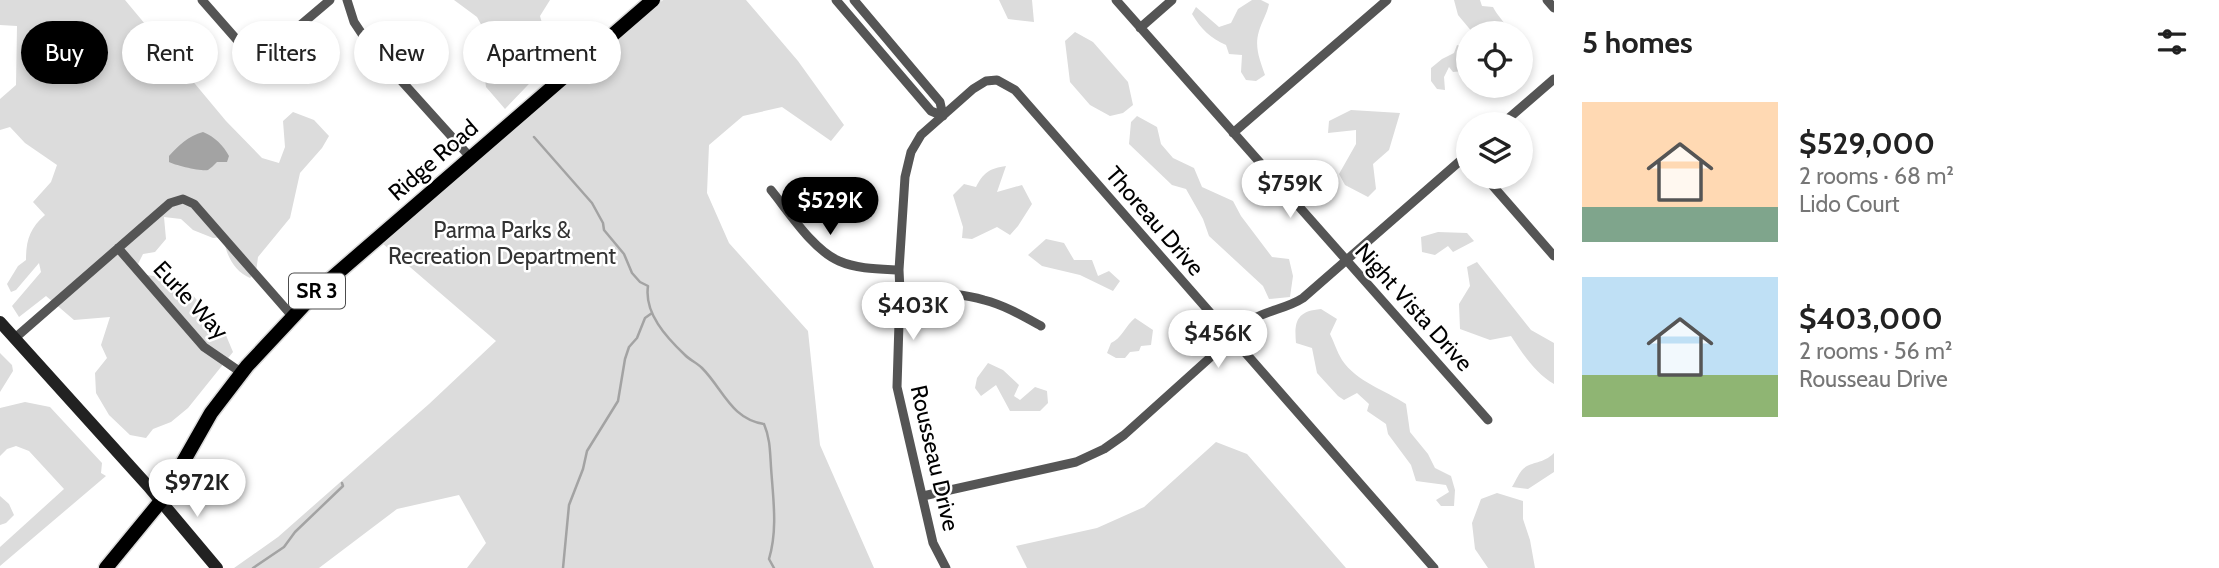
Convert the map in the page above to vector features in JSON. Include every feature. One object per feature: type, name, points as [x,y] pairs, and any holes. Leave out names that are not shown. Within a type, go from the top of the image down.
[{"type":"main road","name":"Ridge Road","points":[[106,568],[161,501],[211,413],[242,373],[319,289],[653,0]]},
{"type":"main road","points":[[0,322],[161,501],[217,568]]},
{"type":"street","points":[[202,0],[245,49],[264,56],[330,0]]},
{"type":"street","points":[[347,0],[354,22],[370,46],[470,157]]},
{"type":"street","points":[[836,0],[930,111],[943,116]]},
{"type":"street","points":[[854,0],[940,102],[943,116]]},
{"type":"street","name":"Night Vista Drive","points":[[1116,0],[1488,420]]},
{"type":"street","points":[[1140,28],[1171,0]]},
{"type":"street","points":[[1233,133],[1387,0]]},
{"type":"street","points":[[1547,0],[1554,8]]},
{"type":"street","points":[[1516,112],[1554,79]]},
{"type":"street","name":"Thoreau Drive","points":[[943,116],[986,81],[997,80],[1010,86],[1434,568]]},
{"type":"street","name":"Rousseau Drive","points":[[943,116],[921,135],[911,152],[905,177],[899,270],[897,387],[933,543],[946,568]]},
{"type":"street","points":[[923,496],[1076,462],[1104,449],[1124,435],[1231,337],[1263,313],[1303,298],[1456,166]]},
{"type":"street","points":[[1495,189],[1554,256]]},
{"type":"street","points":[[771,190],[821,250],[839,261],[864,268],[899,270]]},
{"type":"street","points":[[15,338],[175,200],[189,200],[293,317]]},
{"type":"street","name":"Eurle Way","points":[[118,248],[201,344],[242,373]]},
{"type":"street","points":[[900,291],[962,295],[985,300],[1041,326]]},
{"type":"green space","points":[[0,0],[125,0],[143,21],[122,21],[122,84],[195,84],[262,158],[279,163],[285,147],[283,121],[293,112],[314,120],[329,136],[300,173],[290,218],[258,257],[256,272],[250,278],[239,271],[231,261],[224,237],[213,238],[193,230],[181,219],[164,217],[166,239],[155,252],[143,254],[138,264],[146,275],[179,279],[225,333],[233,352],[188,408],[171,422],[153,429],[146,438],[130,435],[109,415],[96,393],[95,373],[107,358],[101,345],[110,317],[74,320],[46,296],[19,317],[12,306],[41,272],[39,263],[16,290],[11,292],[7,284],[18,266],[26,260],[30,235],[45,215],[33,202],[51,182],[57,165],[25,143],[10,127],[0,130],[0,99],[16,85],[17,26],[0,25]]},
{"type":"green space","points":[[454,0],[550,0],[540,16],[541,21],[479,21]]},
{"type":"green space","name":"Parma Parks & Recreation Department","points":[[663,0],[746,0],[798,61],[844,125],[831,141],[782,107],[743,116],[709,145],[707,193],[729,243],[808,331],[820,445],[874,568],[467,568],[486,543],[459,495],[397,509],[319,568],[234,568],[278,537],[496,341],[382,243],[566,84],[621,84],[621,36]]},
{"type":"green space","points":[[999,0],[1032,0],[1034,22],[1008,19]]},
{"type":"green space","points":[[1252,0],[1269,4],[1257,43],[1265,75],[1256,81],[1246,80],[1241,72],[1242,55],[1229,54],[1226,45],[1206,32],[1192,14],[1196,7],[1219,27],[1231,23],[1238,9]]},
{"type":"green space","points":[[1454,0],[1480,0],[1482,6],[1493,7],[1502,21],[1463,21],[1458,15]]},
{"type":"green space","points":[[1075,32],[1093,42],[1128,82],[1133,105],[1123,113],[1110,116],[1090,105],[1070,82],[1065,41]]},
{"type":"green space","points":[[1456,48],[1456,72],[1449,67],[1444,77],[1445,90],[1437,89],[1431,81],[1431,68],[1454,53]]},
{"type":"green space","points":[[486,84],[529,84],[505,109]]},
{"type":"green space","points":[[1351,110],[1400,113],[1389,150],[1373,164],[1376,189],[1368,197],[1345,185],[1339,174],[1356,144],[1356,130],[1328,133],[1329,121]]},
{"type":"green space","points":[[1137,116],[1157,127],[1161,144],[1173,158],[1194,168],[1202,187],[1233,201],[1272,257],[1289,259],[1293,276],[1290,297],[1269,299],[1263,286],[1209,236],[1186,189],[1172,185],[1129,144],[1131,122]]},
{"type":"green space","points":[[1006,166],[997,192],[1022,185],[1032,204],[1010,235],[997,227],[972,239],[962,238],[963,227],[953,195],[964,184],[976,187],[988,172]]},
{"type":"green space","points":[[1438,232],[1467,233],[1474,241],[1453,252],[1448,246],[1435,255],[1422,252],[1421,237]]},
{"type":"green space","points":[[1046,239],[1064,243],[1074,260],[1092,260],[1098,276],[1109,271],[1120,281],[1113,291],[1080,275],[1042,266],[1028,255]]},
{"type":"green space","points":[[1477,262],[1531,330],[1554,343],[1554,384],[1535,369],[1511,336],[1490,340],[1460,329],[1459,304],[1470,286],[1467,267]]},
{"type":"green space","points":[[1321,309],[1337,319],[1330,334],[1348,368],[1363,380],[1406,404],[1410,432],[1428,454],[1435,468],[1451,476],[1455,490],[1454,506],[1441,506],[1436,500],[1449,492],[1446,485],[1416,481],[1411,465],[1388,434],[1386,424],[1367,411],[1369,404],[1357,393],[1344,400],[1338,396],[1317,373],[1312,348],[1296,343],[1299,318],[1307,312]]},
{"type":"green space","points":[[1135,318],[1153,330],[1151,345],[1141,346],[1139,351],[1130,352],[1125,358],[1116,358],[1107,353],[1111,343]]},
{"type":"green space","points":[[0,353],[12,365],[13,371],[0,392]]},
{"type":"green space","points":[[988,363],[1003,370],[1019,385],[1014,396],[1020,400],[1035,387],[1047,391],[1048,403],[1040,411],[1010,411],[996,385],[981,396],[975,388],[977,378]]},
{"type":"green space","points":[[25,402],[50,407],[102,463],[101,473],[106,476],[0,566],[0,547],[64,489],[29,451],[16,446],[7,449],[0,456],[0,408]]},
{"type":"green space","points":[[1216,442],[1247,454],[1346,568],[1027,568],[1016,546],[1097,528],[1144,507]]},
{"type":"green space","points":[[1554,453],[1554,472],[1528,489],[1512,487],[1525,467]]},
{"type":"green space","points":[[1497,493],[1523,501],[1523,519],[1535,568],[1488,568],[1475,549],[1472,523],[1481,499]]},
{"type":"green space","points":[[0,496],[9,504],[14,515],[0,525]]},
{"type":"shaded area","points":[[203,132],[224,148],[229,156],[227,162],[217,162],[205,170],[169,162],[169,156],[180,145]]},
{"type":"waterway","points":[[534,137],[592,203],[604,230],[624,254],[632,273],[648,286],[649,306],[664,332],[685,355],[702,368],[735,410],[764,424],[769,445],[774,513],[769,559],[774,568]]},
{"type":"waterway","points":[[563,568],[569,505],[587,451],[618,401],[629,347],[637,338],[645,318],[652,313]]},
{"type":"waterway","points":[[253,568],[284,547],[295,532],[343,486],[342,483]]}]
